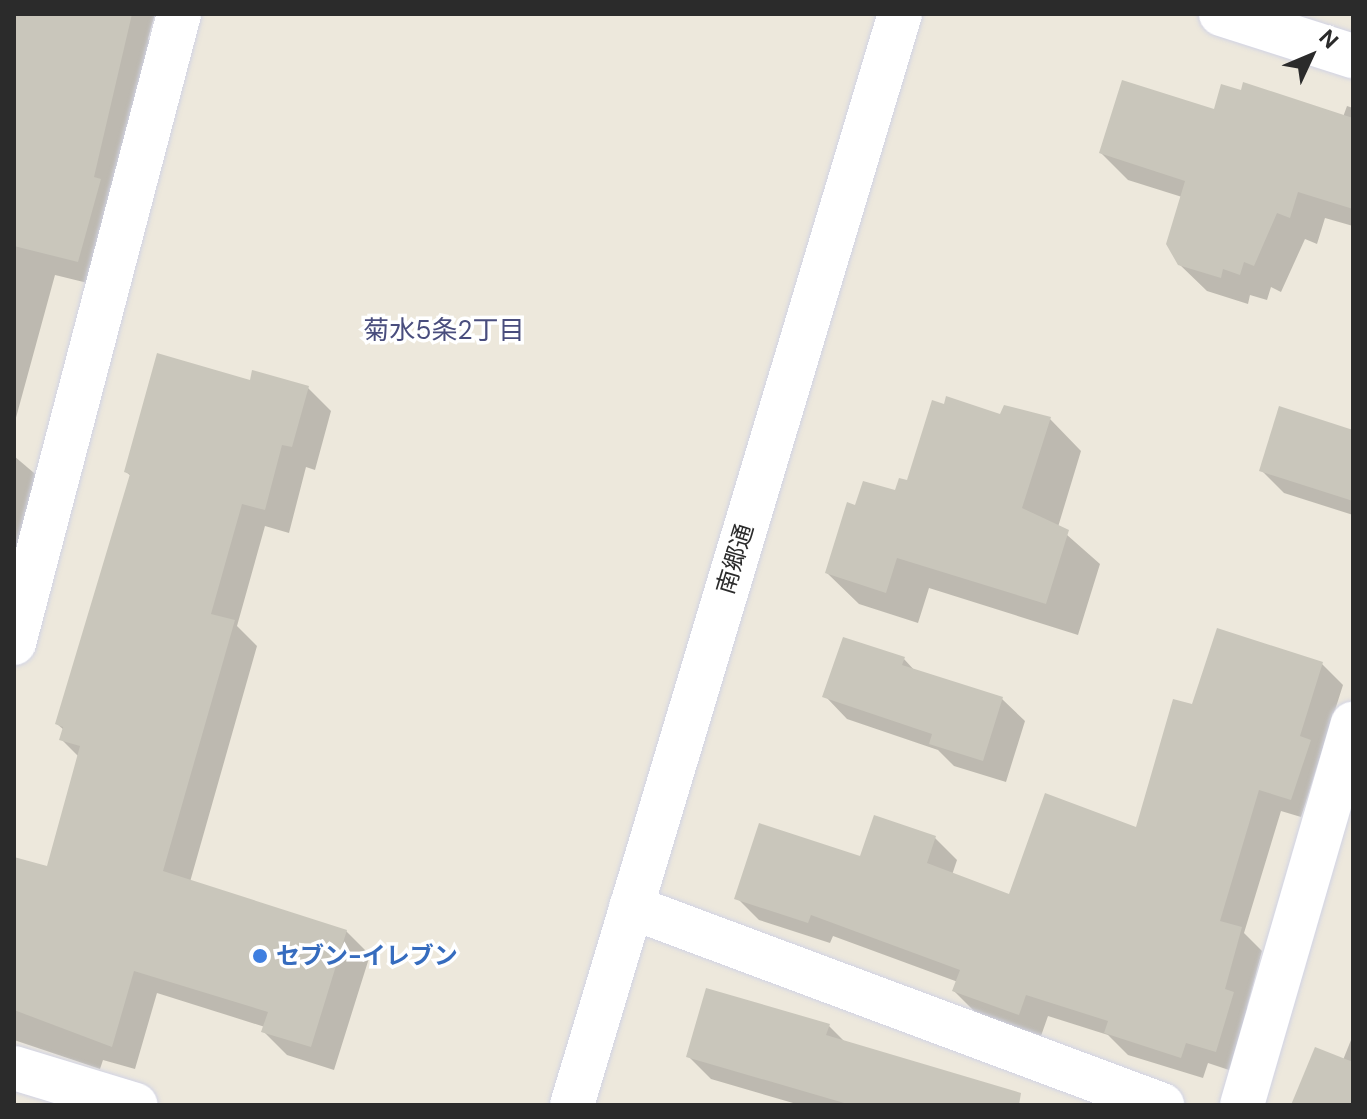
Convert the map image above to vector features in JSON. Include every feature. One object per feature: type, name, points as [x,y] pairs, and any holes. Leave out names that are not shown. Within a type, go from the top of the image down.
[{"type":"street","points":[[14,643],[179,14]]},
{"type":"street","name":"南郷通","points":[[572,1105],[900,14]]},
{"type":"street","points":[[1221,14],[1353,56]]},
{"type":"street","points":[[1242,1105],[1353,724]]},
{"type":"street","points":[[631,907],[1162,1105]]},
{"type":"street","points":[[14,1068],[136,1105]]},
{"type":"building","points":[[14,14],[132,14],[94,177],[101,179],[78,262],[14,246]]},
{"type":"building","points":[[1122,80],[1214,109],[1221,84],[1241,90],[1243,82],[1353,118],[1353,209],[1298,192],[1290,218],[1277,213],[1254,266],[1244,262],[1240,275],[1223,269],[1221,278],[1178,265],[1166,244],[1185,181],[1099,153]]},
{"type":"building","points":[[157,353],[250,380],[252,370],[309,386],[292,447],[282,445],[265,510],[242,504],[211,614],[235,620],[163,871],[347,930],[311,1047],[261,1032],[268,1012],[134,971],[112,1047],[14,1010],[14,857],[47,866],[80,746],[59,740],[63,727],[55,724],[130,474],[124,472]]},
{"type":"building","points":[[946,396],[1000,414],[1004,405],[1051,417],[1022,508],[1069,530],[1046,604],[897,558],[886,593],[825,573],[847,502],[855,505],[863,481],[895,490],[899,478],[907,480],[932,400],[944,404]]},
{"type":"building","points":[[1279,406],[1353,430],[1353,501],[1259,471]]},
{"type":"building","points":[[1217,628],[1323,662],[1300,736],[1311,740],[1291,800],[1259,790],[1220,921],[1242,927],[1225,989],[1234,992],[1216,1052],[1186,1043],[1181,1058],[1104,1033],[1108,1021],[1026,995],[1019,1015],[952,991],[960,970],[811,915],[808,923],[734,899],[759,823],[860,856],[874,815],[936,836],[927,863],[1009,894],[1045,793],[1136,827],[1173,699],[1192,704]]},
{"type":"building","points":[[843,637],[905,657],[902,665],[1003,697],[983,761],[929,744],[932,734],[822,697]]},
{"type":"building","points":[[706,988],[830,1024],[826,1035],[1021,1093],[1019,1105],[851,1105],[686,1057]]},
{"type":"building","points":[[1315,1047],[1353,1062],[1353,1105],[1291,1105]]},
{"type":"place","name":"セブン-イレブン","points":[[260,956]]},
{"type":"district","name":"菊水5条2丁目","points":[[444,331]]}]
